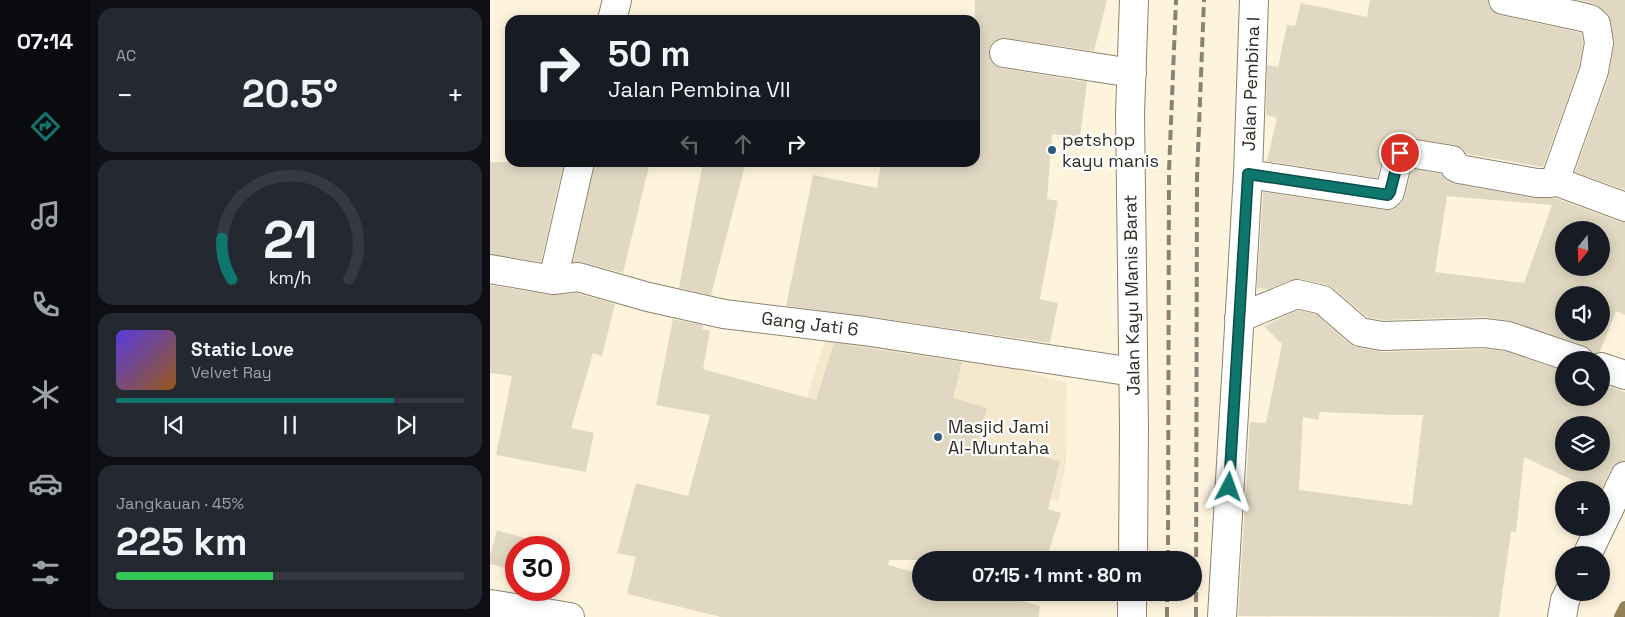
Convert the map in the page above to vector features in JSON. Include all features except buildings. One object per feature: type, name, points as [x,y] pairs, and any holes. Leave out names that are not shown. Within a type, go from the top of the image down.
[{"type":"street","points":[[613,15],[616,0]]},
{"type":"street","name":"Jalan Kayu Manis Barat","points":[[1132,551],[1133,372],[1130,113],[1134,0]]},
{"type":"street","name":"Jalan Pembina I","points":[[1222,617],[1248,174],[1254,0]]},
{"type":"street","points":[[1503,0],[1590,19],[1596,24],[1599,43],[1594,71],[1555,181]]},
{"type":"street","points":[[1004,53],[1132,73]]},
{"type":"street","points":[[1248,174],[1388,195],[1399,155],[1403,152],[1452,160],[1455,167],[1459,169],[1537,183],[1555,181],[1625,207]]},
{"type":"street","points":[[553,280],[579,167]]},
{"type":"street","name":"Gang Jati 6","points":[[490,269],[553,280],[578,276],[648,296],[724,314],[864,330],[1133,372]]},
{"type":"street","points":[[1240,318],[1296,294],[1323,300],[1360,332],[1382,336],[1484,333],[1508,336],[1555,352]]},
{"type":"street","points":[[1610,370],[1625,376]]},
{"type":"street","points":[[1610,507],[1625,476]]},
{"type":"street","points":[[1132,601],[1132,617]]},
{"type":"street","points":[[1562,617],[1565,601]]},
{"type":"street","points":[[490,604],[570,617]]},
{"type":"shaded area","points":[[889,334],[1067,383],[1066,463],[1058,502],[983,479],[805,402],[826,337],[883,350]]},
{"type":"waterway","points":[[1620,617],[1625,607]]},
{"type":"railway","points":[[1168,551],[1169,171],[1176,0]]},
{"type":"railway","points":[[1196,617],[1197,177],[1204,0]]},
{"type":"railway","points":[[1167,601],[1167,617]]},
{"type":"place","name":"petshop kayu manis","points":[[1052,150]]},
{"type":"place","name":"Masjid Jami Al-Muntaha","points":[[938,437]]},
{"type":"route","points":[[1229,487],[1248,174],[1388,195],[1400,153]]}]
